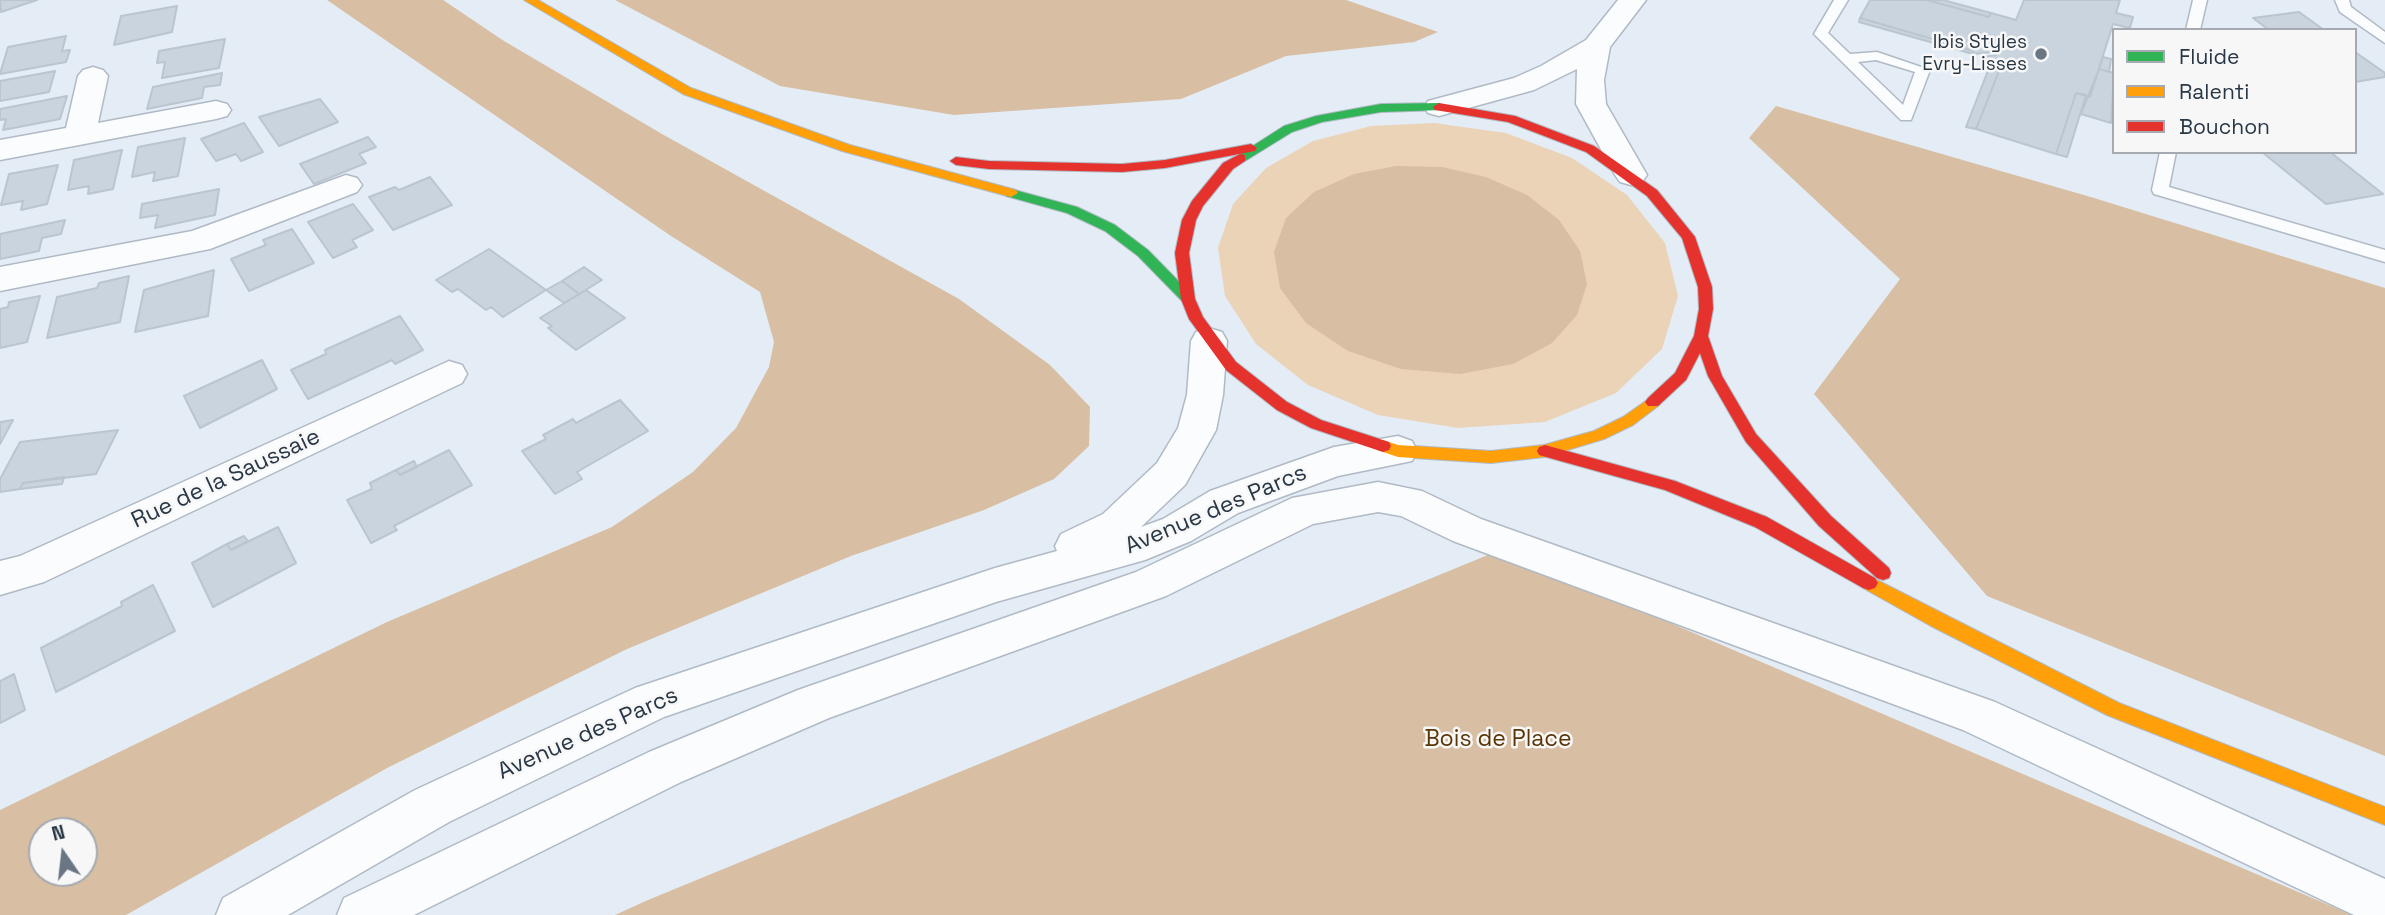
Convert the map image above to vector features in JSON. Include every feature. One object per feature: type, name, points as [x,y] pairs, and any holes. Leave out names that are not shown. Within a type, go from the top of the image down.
[{"type":"main road","points":[[530,0],[687,91],[846,148],[1072,210],[1110,228],[1143,253],[1188,299],[1209,341],[1231,366],[1282,406],[1316,424],[1398,451],[1491,457],[1544,450],[1599,435],[1628,421],[1664,394],[1681,376],[1701,336],[1706,309],[1699,262],[1674,217],[1631,175],[1590,149],[1537,127],[1480,112],[1439,107],[1348,112],[1288,130],[1253,148],[1228,166],[1205,191],[1189,220],[1182,253],[1188,299]]},
{"type":"main road","points":[[846,148],[989,166],[1091,168],[1165,164],[1253,148]]},
{"type":"main road","points":[[1701,336],[1715,376],[1751,438],[1825,522],[1937,621]]},
{"type":"main road","points":[[1544,450],[1669,485],[1760,522],[1937,621],[2113,709],[2385,816]]},
{"type":"street","points":[[1439,107],[1524,84],[1596,46],[1632,0]]},
{"type":"street","points":[[1596,46],[1589,80],[1591,104],[1631,175]]},
{"type":"street","points":[[80,135],[93,76]]},
{"type":"street","points":[[0,150],[216,110]]},
{"type":"street","points":[[0,279],[198,241],[346,185]]},
{"type":"street","points":[[240,192],[264,216]]},
{"type":"street","name":"Avenue des Parcs","points":[[995,585],[1117,525],[1171,474],[1197,430],[1205,395],[1209,341]]},
{"type":"street","name":"Rue de la Saussaie","points":[[0,578],[29,570],[449,374]]},
{"type":"street","name":"Avenue des Parcs","points":[[241,915],[432,806],[651,702],[995,585],[1131,548],[1177,530],[1224,502],[1334,462],[1398,451]]},
{"type":"street","points":[[362,915],[665,767],[814,704],[1150,584],[1306,509],[1378,497],[1408,502],[1467,530],[1979,716],[2385,905]]},
{"type":"lane","points":[[1841,0],[1821,34],[1847,60],[1906,117],[1923,70],[1877,56],[1847,60]]},
{"type":"lane","points":[[2193,28],[2200,0]]},
{"type":"lane","points":[[2342,0],[2345,9],[2385,39]]},
{"type":"lane","points":[[2366,24],[2385,30]]},
{"type":"lane","points":[[2168,154],[2160,190],[2385,256]]},
{"type":"shaded area","points":[[1434,123],[1506,133],[1572,158],[1627,195],[1665,243],[1678,296],[1662,349],[1616,393],[1545,422],[1458,428],[1378,415],[1308,385],[1256,344],[1225,296],[1218,248],[1233,204],[1266,168],[1313,141],[1371,126]]},
{"type":"green space","points":[[327,0],[443,0],[504,41],[662,134],[959,299],[1050,365],[1090,407],[1089,446],[1054,479],[984,510],[851,556],[627,649],[387,768],[126,915],[0,915],[0,810],[387,622],[612,527],[693,472],[736,428],[769,367],[774,342],[760,292],[671,236]]},
{"type":"green space","points":[[615,0],[1346,0],[1438,32],[1414,42],[1286,56],[1181,99],[954,115],[780,86]]},
{"type":"green space","points":[[1776,106],[2094,198],[2385,288],[2385,756],[1987,596],[1814,394],[1900,279],[1749,138]]},
{"type":"green space","points":[[1396,166],[1442,167],[1486,177],[1527,195],[1559,220],[1580,251],[1587,284],[1577,315],[1552,343],[1513,364],[1460,374],[1401,369],[1348,351],[1306,323],[1280,288],[1274,252],[1286,218],[1314,192],[1354,174]]},
{"type":"green space","name":"Bois de Place","points":[[1500,550],[2352,915],[615,915],[648,900]]},
{"type":"building","points":[[0,0],[37,0],[1,12]]},
{"type":"building","points":[[1870,0],[1927,0],[1989,17],[1991,13],[2016,20],[2024,0],[2120,0],[2116,13],[2133,17],[2130,28],[2113,24],[2090,97],[2076,93],[2056,154],[1976,129],[1999,71],[1989,68],[2008,65],[1993,65],[1984,57],[1996,55],[1993,52],[1973,54],[1974,51],[1860,18]]},
{"type":"building","points":[[1927,0],[1943,0],[1991,13],[1989,17]]},
{"type":"building","points":[[177,6],[172,32],[114,45],[121,16]]},
{"type":"building","points":[[2299,12],[2321,28],[2266,28],[2253,18]]},
{"type":"building","points":[[1860,18],[1974,51],[1973,54],[1859,22]]},
{"type":"building","points":[[66,36],[62,51],[70,50],[66,62],[0,74],[8,47]]},
{"type":"building","points":[[225,39],[219,68],[162,78],[165,62],[157,63],[159,51]]},
{"type":"building","points":[[2357,53],[2385,73],[2385,77],[2357,82]]},
{"type":"building","points":[[2103,57],[2111,59],[2109,72],[2099,69]]},
{"type":"building","points":[[1989,68],[1999,71],[1976,129],[1966,127]]},
{"type":"building","points":[[2099,69],[2112,72],[2111,123],[2081,114]]},
{"type":"building","points":[[55,71],[49,92],[0,101],[0,81]]},
{"type":"building","points":[[222,73],[220,85],[204,87],[202,98],[147,109],[153,87]]},
{"type":"building","points":[[2076,93],[2086,95],[2067,157],[2056,154]]},
{"type":"building","points":[[67,96],[60,119],[3,130],[6,119],[0,120],[0,109]]},
{"type":"building","points":[[320,99],[338,122],[279,146],[259,117]]},
{"type":"building","points":[[244,123],[263,152],[241,161],[236,154],[216,161],[201,139]]},
{"type":"building","points":[[368,137],[376,147],[359,154],[366,163],[314,184],[300,164]]},
{"type":"building","points":[[185,138],[178,176],[153,181],[155,172],[132,177],[138,147]]},
{"type":"building","points":[[122,150],[113,189],[88,194],[89,186],[68,190],[74,160]]},
{"type":"building","points":[[2264,154],[2333,154],[2383,194],[2326,204]]},
{"type":"building","points":[[58,165],[47,204],[21,210],[23,201],[1,205],[9,174]]},
{"type":"building","points":[[430,177],[452,205],[393,230],[369,197],[395,187],[399,190]]},
{"type":"building","points":[[219,189],[215,215],[155,228],[158,215],[140,218],[142,204]]},
{"type":"building","points":[[353,204],[373,230],[352,240],[357,247],[333,258],[308,222]]},
{"type":"building","points":[[65,220],[61,234],[42,238],[39,251],[0,259],[0,234]]},
{"type":"building","points":[[292,229],[314,263],[249,291],[231,259],[266,245],[263,240]]},
{"type":"building","points":[[489,249],[546,290],[503,317],[491,307],[486,310],[458,289],[452,292],[436,280]]},
{"type":"building","points":[[584,267],[602,280],[579,294],[562,281]]},
{"type":"building","points":[[214,270],[208,316],[135,332],[144,290]]},
{"type":"building","points":[[129,276],[120,322],[47,338],[57,297],[97,288],[99,283]]},
{"type":"building","points":[[562,281],[579,294],[564,303],[546,290]]},
{"type":"building","points":[[586,290],[625,318],[576,350],[548,328],[552,326],[540,318]]},
{"type":"building","points":[[40,296],[27,342],[0,348],[0,309],[8,307],[9,302]]},
{"type":"building","points":[[400,316],[423,350],[395,364],[392,360],[308,399],[291,370],[326,354],[325,350]]},
{"type":"building","points":[[262,360],[277,389],[200,428],[184,396]]},
{"type":"building","points":[[620,400],[648,431],[577,472],[582,479],[555,494],[522,451],[546,439],[543,435],[573,419],[576,423]]},
{"type":"building","points":[[13,420],[0,444],[0,422]]},
{"type":"building","points":[[118,430],[96,474],[23,483],[20,489],[0,492],[0,479],[20,442]]},
{"type":"building","points":[[449,450],[472,485],[394,526],[397,530],[371,543],[347,500],[372,489],[370,483],[396,470],[400,475]]},
{"type":"building","points":[[414,461],[417,467],[400,475],[396,470]]},
{"type":"building","points":[[64,477],[62,484],[20,489],[23,483]]},
{"type":"building","points":[[278,527],[296,563],[213,607],[192,563],[227,544],[231,550]]},
{"type":"building","points":[[244,536],[248,541],[231,550],[227,544]]},
{"type":"building","points":[[153,585],[175,631],[56,692],[41,648],[122,606],[121,602]]},
{"type":"building","points":[[14,674],[25,710],[0,723],[0,681]]},
{"type":"traffic: fast","points":[[1240,158],[1288,129],[1320,119],[1381,108],[1439,107]]},
{"type":"traffic: fast","points":[[1011,193],[1072,210],[1110,228],[1143,253],[1188,299]]},
{"type":"traffic: slow","points":[[530,0],[687,91],[846,148],[1011,193]]},
{"type":"traffic: slow","points":[[1383,446],[1398,451],[1491,457],[1544,451],[1599,435],[1628,421],[1653,402]]},
{"type":"traffic: slow","points":[[1869,583],[1937,621],[2113,709],[2385,816]]},
{"type":"traffic: jam","points":[[1439,107],[1511,119],[1590,149],[1652,193],[1688,237],[1705,287],[1706,309],[1701,336],[1681,376],[1653,402]]},
{"type":"traffic: jam","points":[[956,161],[989,165],[1122,168],[1165,164],[1251,148]]},
{"type":"traffic: jam","points":[[1240,158],[1228,166],[1197,204],[1189,220],[1182,253],[1188,299],[1196,319],[1231,366],[1282,406],[1316,424],[1383,446]]},
{"type":"traffic: jam","points":[[1701,336],[1715,376],[1751,438],[1825,521],[1883,573]]},
{"type":"traffic: jam","points":[[1545,451],[1669,485],[1761,522],[1869,583]]},
{"type":"place","name":"Ibis Styles Evry-Lisses","points":[[2041,54]]}]
